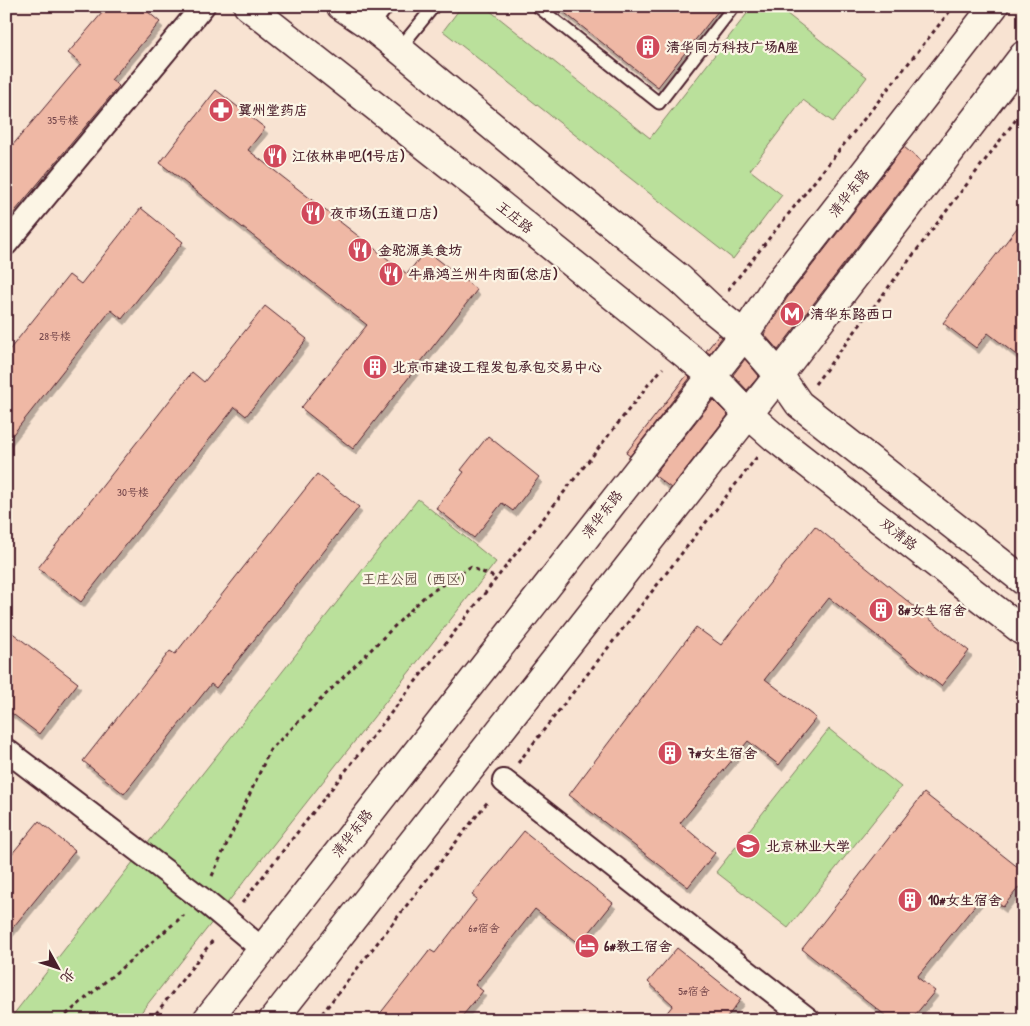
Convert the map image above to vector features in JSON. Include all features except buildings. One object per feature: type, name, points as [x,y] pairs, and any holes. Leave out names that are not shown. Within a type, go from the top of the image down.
[{"type":"main road","name":"王庄路","points":[[248,6],[488,195],[711,375],[748,414],[774,437]]},
{"type":"main road","points":[[341,6],[380,17],[399,49],[680,279],[712,309],[744,335],[779,375],[799,404],[1024,581]]},
{"type":"main road","name":"清华东路","points":[[207,1020],[744,335],[774,289],[994,6]]},
{"type":"main road","points":[[272,1020],[779,375],[1024,55]]},
{"type":"main road","name":"双清路","points":[[774,437],[1024,632]]},
{"type":"street","points":[[6,244],[203,6]]},
{"type":"street","points":[[6,750],[202,899],[262,949]]},
{"type":"street","points":[[504,781],[809,1020]]},
{"type":"lane","points":[[399,49],[434,6]]},
{"type":"lane","points":[[537,6],[659,103],[734,6]]},
{"type":"path","points":[[712,309],[954,6]]},
{"type":"path","points":[[799,404],[833,362],[1024,109]]},
{"type":"path","points":[[151,1020],[496,578],[648,385],[679,349]]},
{"type":"path","points":[[317,1020],[774,437]]},
{"type":"path","points":[[60,1020],[202,899],[270,750],[426,596],[470,567],[496,578]]},
{"type":"green space","points":[[462,6],[484,6],[650,138],[753,6],[777,6],[867,77],[833,122],[803,100],[750,170],[782,195],[733,259],[443,31]]},
{"type":"green space","name":"王庄公园（西区）","points":[[418,499],[496,562],[135,1020],[9,1020]]},
{"type":"green space","points":[[829,729],[901,787],[788,928],[716,872]]},
{"type":"place","name":"清华同方科技广场A座","points":[[648,47]]},
{"type":"place","name":"冀州堂药店","points":[[221,110]]},
{"type":"place","name":"江依林串吧(1号店)","points":[[275,156]]},
{"type":"place","name":"夜市场(五道口店)","points":[[313,213]]},
{"type":"place","name":"金驼源美食坊","points":[[360,250]]},
{"type":"place","name":"牛鼎鸿兰州牛肉面(总店)","points":[[391,274]]},
{"type":"place","name":"清华东路西口","points":[[792,314]]},
{"type":"place","name":"北京市建设工程发包承包交易中心","points":[[375,367]]},
{"type":"place","name":"8#女生宿舍","points":[[881,610]]},
{"type":"place","name":"7#女生宿舍","points":[[670,753]]},
{"type":"place","name":"北京林业大学","points":[[748,846]]},
{"type":"place","name":"10#女生宿舍","points":[[910,900]]},
{"type":"place","name":"6#教工宿舍","points":[[587,946]]}]
